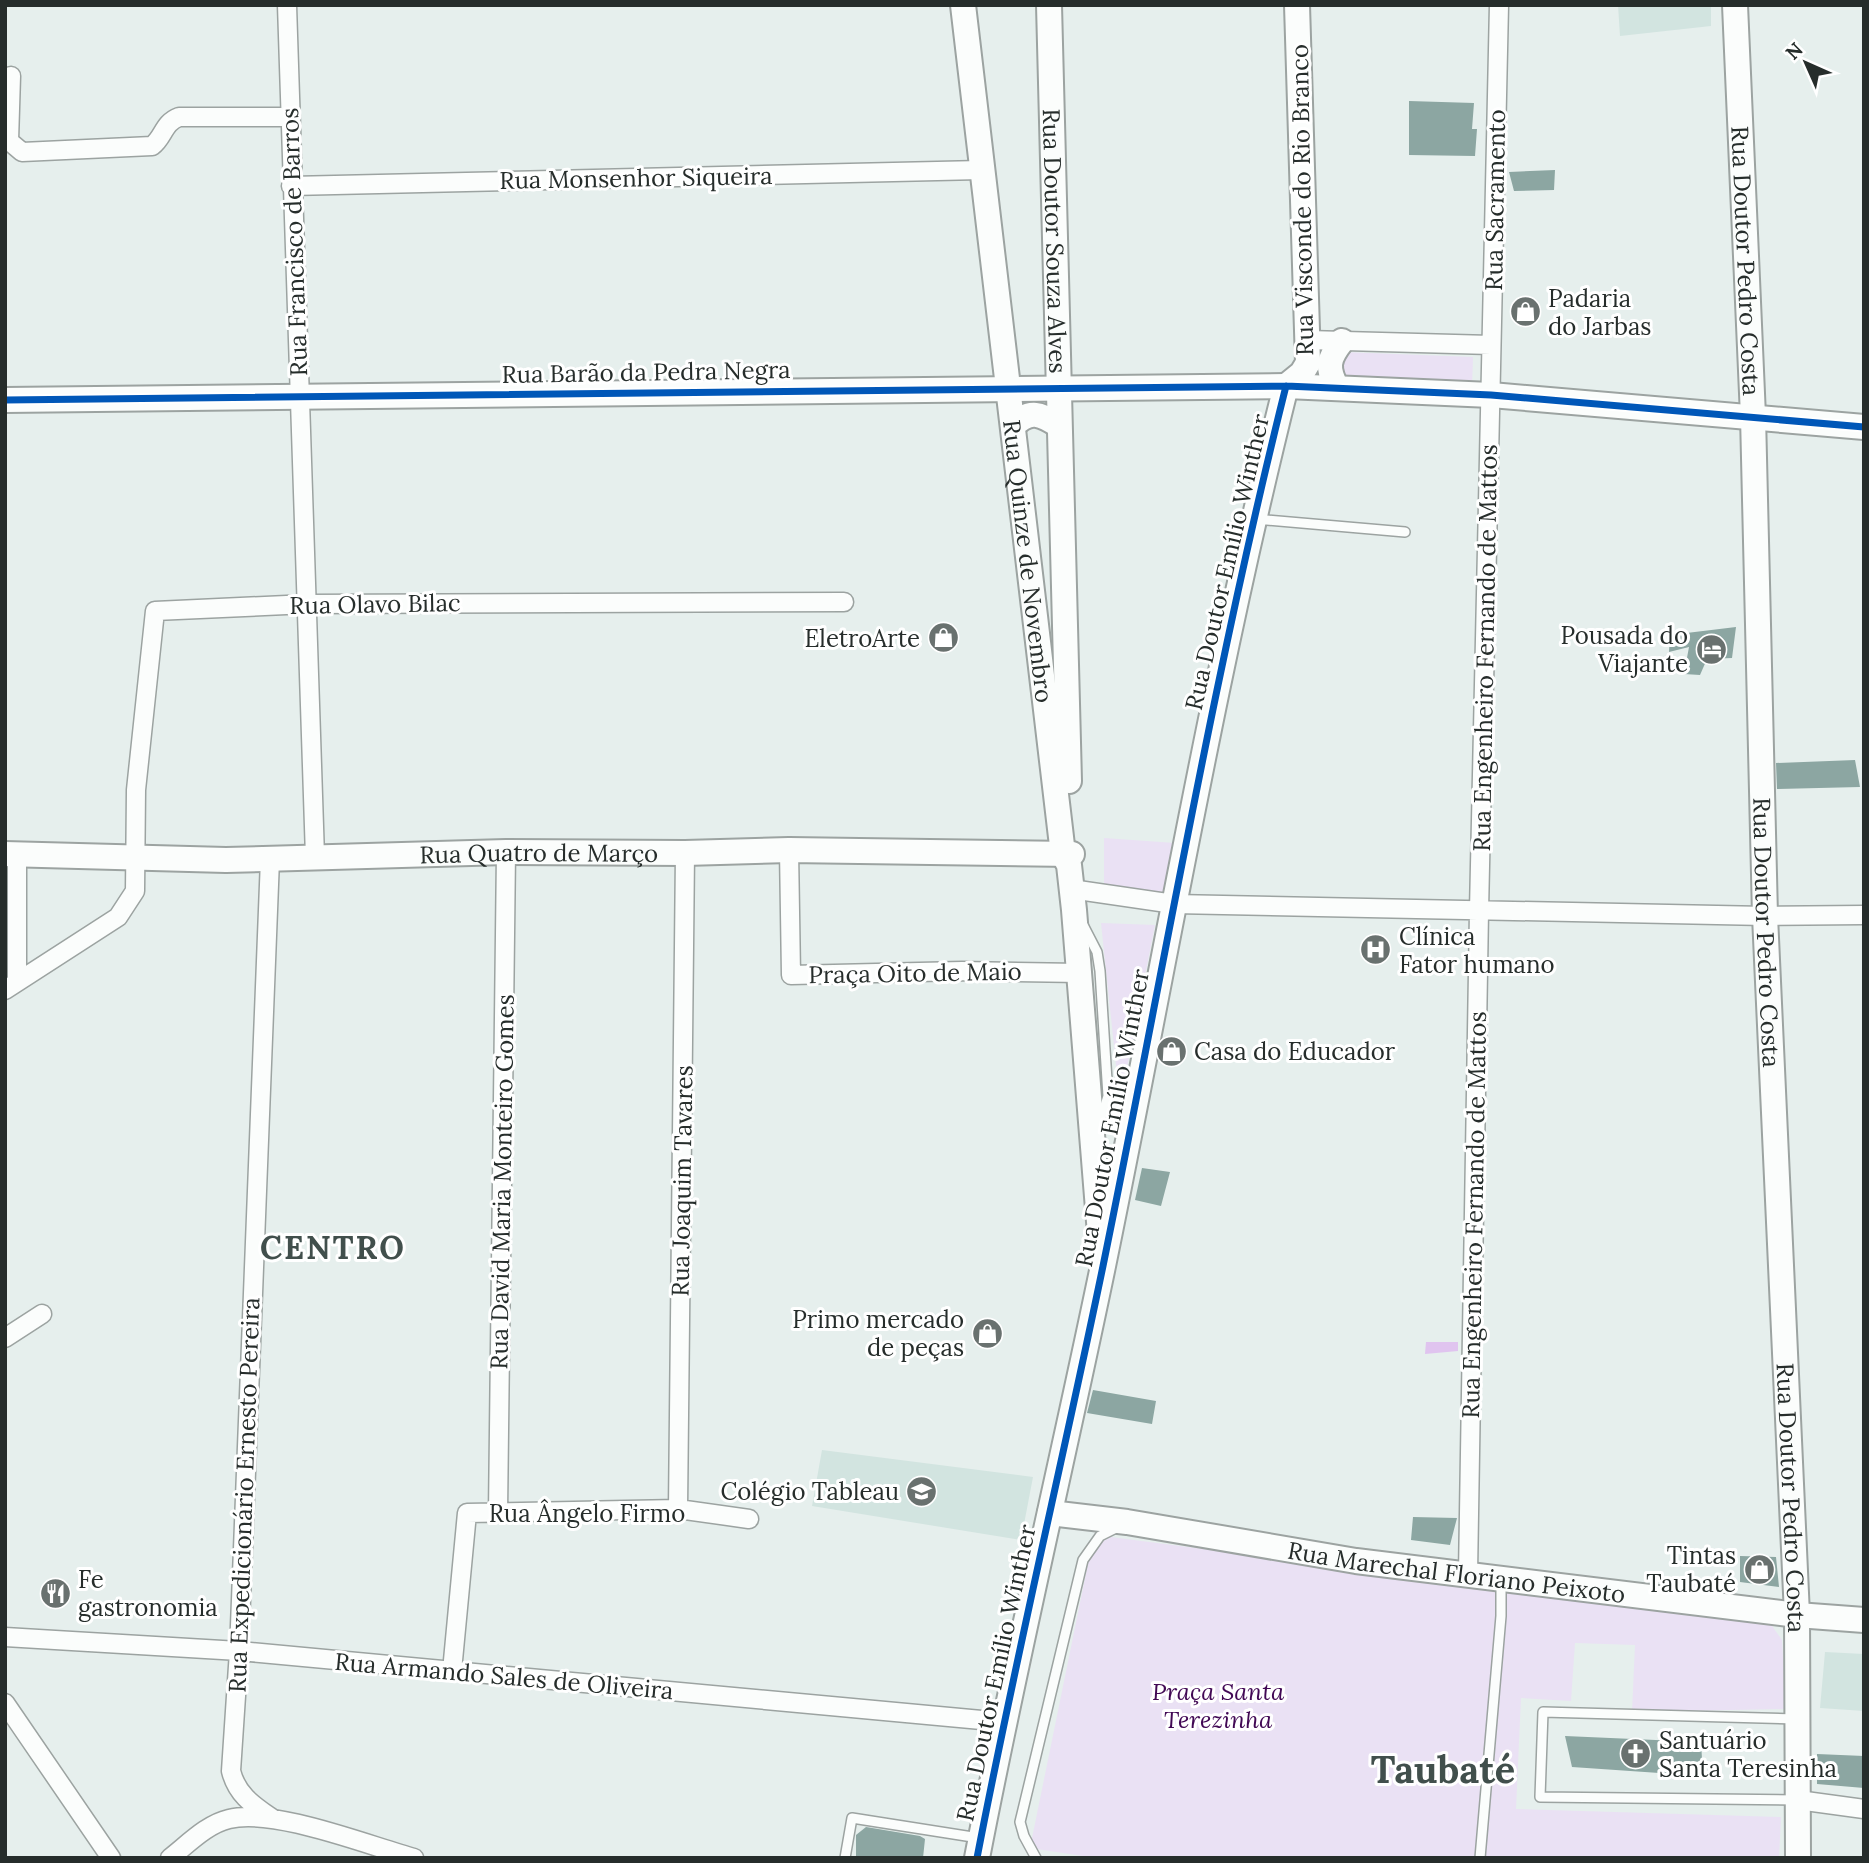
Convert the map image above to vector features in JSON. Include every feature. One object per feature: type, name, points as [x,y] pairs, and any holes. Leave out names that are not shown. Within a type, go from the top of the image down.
[{"type":"main road","name":"Rua Quinze de Novembro","points":[[963,5],[981,170],[1070,874],[1103,1266]]},
{"type":"main road","name":"Rua Doutor Souza Alves","points":[[1049,5],[1070,874]]},
{"type":"main road","name":"Rua Visconde do Rio Branco","points":[[1286,386],[1303,373],[1308,363],[1297,5]]},
{"type":"main road","name":"Rua Doutor Pedro Costa","points":[[1735,5],[1753,416],[1765,916],[1797,1615],[1798,1858]]},
{"type":"main road","points":[[1337,388],[1329,372],[1329,358],[1342,341]]},
{"type":"main road","name":"Rua Barão da Pedra Negra","points":[[5,400],[1286,386],[1491,395],[1864,427]]},
{"type":"main road","name":"Rua Doutor Emílio Winther","points":[[980,1853],[1003,1722],[1103,1266],[1253,519],[1286,386]]},
{"type":"main road","points":[[1014,425],[1032,414],[1042,414],[1058,425]]},
{"type":"main road","name":"Rua Quatro de Março","points":[[11,854],[137,859],[270,859],[506,852],[685,853],[789,850],[1070,874]]},
{"type":"main road","name":"Rua Marechal Floriano Peixoto","points":[[1050,1513],[1127,1522],[1356,1561],[1797,1615],[1864,1620]]},
{"type":"street","name":"Rua Francisco de Barros","points":[[287,5],[315,856]]},
{"type":"street","name":"Rua Sacramento","points":[[1491,395],[1499,5]]},
{"type":"street","points":[[11,76],[9,141],[22,152],[152,146],[158,142],[166,124],[179,117],[289,117]]},
{"type":"street","name":"Rua Monsenhor Siqueira","points":[[291,186],[981,170]]},
{"type":"street","points":[[1308,340],[1491,345]]},
{"type":"street","name":"Rua Engenheiro Fernando de Mattos","points":[[1468,1574],[1491,395]]},
{"type":"street","name":"Rua Olavo Bilac","points":[[137,859],[136,790],[155,611],[308,604],[844,602]]},
{"type":"street","name":"Praça Oito de Maio","points":[[789,850],[791,975],[962,971],[1080,973]]},
{"type":"street","name":"Rua David Maria Monteiro Gomes","points":[[498,1513],[506,852]]},
{"type":"street","name":"Rua Joaquim Tavares","points":[[678,1510],[685,853]]},
{"type":"street","points":[[11,854],[11,986]]},
{"type":"street","points":[[11,986],[118,917],[135,891],[137,859]]},
{"type":"street","name":"Rua Expedicionário Ernesto Pereira","points":[[270,859],[239,1651],[231,1771],[235,1786],[245,1798],[273,1819]]},
{"type":"street","name":"Rua Quatro de Março","points":[[1070,874],[1174,904],[1765,916],[1864,915]]},
{"type":"street","points":[[5,1338],[43,1314]]},
{"type":"street","name":"Rua Ângelo Firmo","points":[[452,1671],[467,1513],[678,1510],[749,1519]]},
{"type":"street","name":"Rua Armando Sales de Oliveira","points":[[5,1637],[239,1651],[1003,1722]]},
{"type":"street","points":[[5,1703],[111,1858]]},
{"type":"street","points":[[1798,1800],[1864,1809]]},
{"type":"street","points":[[170,1858],[208,1828],[229,1819],[273,1819],[414,1858]]},
{"type":"lane","points":[[1253,519],[1405,532]]},
{"type":"lane","points":[[1070,874],[1100,971],[1108,1096],[1105,1115],[1093,1139]]},
{"type":"lane","points":[[1036,1858],[1020,1822],[1083,1560],[1100,1536],[1127,1522]]},
{"type":"lane","points":[[1480,1858],[1502,1578]]},
{"type":"lane","points":[[1798,1719],[1544,1712],[1540,1797],[1798,1800]]},
{"type":"lane","points":[[845,1858],[852,1818],[980,1853]]},
{"type":"shaded area","points":[[1618,5],[1711,5],[1711,26],[1620,36]]},
{"type":"shaded area","points":[[1426,1342],[1458,1342],[1458,1351],[1425,1354]]},
{"type":"shaded area","name":"Colégio Tableau","points":[[822,1450],[1033,1477],[1021,1540],[812,1506]]},
{"type":"shaded area","points":[[1825,1652],[1864,1654],[1864,1711],[1820,1708]]},
{"type":"green space","points":[[1343,352],[1473,357],[1472,387],[1342,383]]},
{"type":"green space","points":[[1104,838],[1175,843],[1165,898],[1104,889]]},
{"type":"green space","points":[[1101,923],[1155,925],[1120,1103]]},
{"type":"green space","name":"Praça Santa Terezinha","points":[[1111,1537],[1770,1623],[1782,1640],[1786,1709],[1632,1712],[1635,1645],[1575,1643],[1571,1701],[1521,1698],[1516,1809],[1781,1817],[1779,1858],[1096,1858],[1030,1848],[1090,1554],[1096,1545]]},
{"type":"building","points":[[1409,101],[1474,103],[1472,129],[1477,129],[1475,156],[1409,155]]},
{"type":"building","points":[[1555,170],[1554,190],[1514,191],[1509,172]]},
{"type":"building","name":"Pousada do Viajante","points":[[1736,627],[1732,658],[1707,659],[1700,675],[1684,674],[1689,647],[1669,652],[1670,635]]},
{"type":"building","points":[[1855,760],[1860,787],[1777,789],[1776,763]]},
{"type":"building","points":[[1142,1168],[1170,1172],[1161,1206],[1135,1200]]},
{"type":"building","points":[[1093,1390],[1156,1401],[1152,1424],[1087,1413]]},
{"type":"building","points":[[1413,1517],[1457,1518],[1450,1545],[1411,1540]]},
{"type":"building","name":"Tintas Taubaté","points":[[1740,1556],[1776,1557],[1779,1587],[1740,1582]]},
{"type":"building","name":"Santuário Santa Teresinha","points":[[1565,1736],[1701,1742],[1703,1776],[1572,1767]]},
{"type":"building","points":[[1817,1754],[1864,1756],[1864,1788],[1817,1784]]},
{"type":"building","points":[[866,1827],[920,1836],[925,1839],[923,1858],[856,1857],[856,1835]]},
{"type":"cycle path","points":[[5,400],[1286,386],[1491,395],[1864,427]]},
{"type":"cycle path","points":[[977,1858],[1103,1266],[1235,605],[1286,386]]},
{"type":"place","name":"Padaria do Jarbas","points":[[1525,312]]},
{"type":"place","name":"EletroArte","points":[[943,638]]},
{"type":"place","name":"Pousada do Viajante","points":[[1711,649]]},
{"type":"place","name":"Clínica Fator humano","points":[[1376,950]]},
{"type":"place","name":"Casa do Educador","points":[[1171,1051]]},
{"type":"place","name":"Primo mercado de peças","points":[[987,1333]]},
{"type":"place","name":"Colégio Tableau","points":[[922,1491]]},
{"type":"place","name":"Tintas Taubaté","points":[[1759,1569]]},
{"type":"place","name":"Fe gastronomia","points":[[55,1593]]},
{"type":"place","name":"Santuário Santa Teresinha","points":[[1636,1754]]},
{"type":"district","name":"CENTRO","points":[[333,1247]]},
{"type":"district","name":"Taubaté","points":[[1443,1769]]}]
